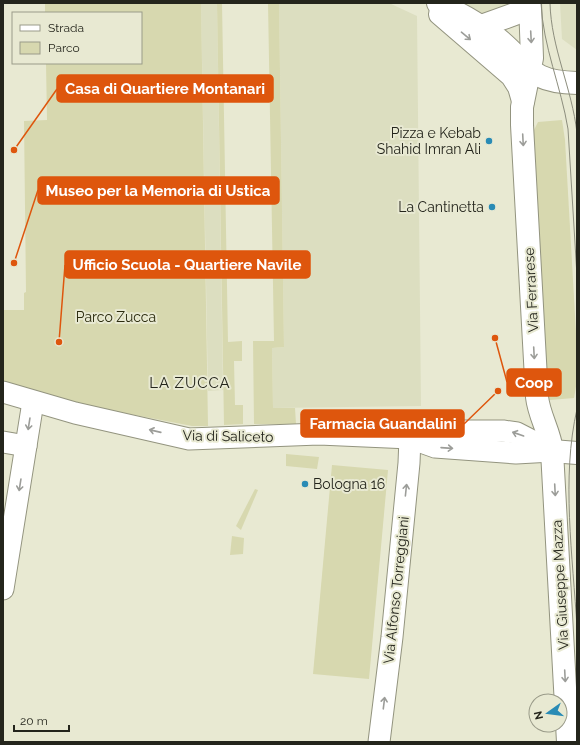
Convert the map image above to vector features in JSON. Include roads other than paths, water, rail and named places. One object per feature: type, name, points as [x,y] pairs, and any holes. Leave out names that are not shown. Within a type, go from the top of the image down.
[{"type":"main road","name":"Via Ferrarese","points":[[425,3],[512,76],[519,87],[524,101]]},
{"type":"main road","points":[[438,3],[481,26],[500,41],[530,70],[548,80],[571,83]]},
{"type":"main road","name":"Via Ferrarese","points":[[528,3],[532,52],[524,101],[522,125],[537,397],[538,406],[551,438],[552,451]]},
{"type":"main road","points":[[481,26],[516,14],[528,3]]},
{"type":"main road","points":[[552,451],[577,453]]},
{"type":"main road","name":"Via Giuseppe Mazza","points":[[552,451],[572,718],[568,742]]},
{"type":"street","name":"Via di Saliceto","points":[[3,392],[33,402],[189,439],[319,434],[410,438],[432,431],[517,432],[552,451]]},
{"type":"street","points":[[3,588],[33,402]]},
{"type":"street","name":"Via Alfonso Torreggiani","points":[[379,742],[396,597],[410,438]]},
{"type":"street","points":[[3,442],[26,446]]},
{"type":"tram line","points":[[541,3],[545,35],[568,129],[577,276]]},
{"type":"tram line","points":[[550,3],[554,36],[571,100],[577,133]]},
{"type":"tram line","points":[[577,409],[572,435],[569,490],[571,546],[577,628]]},
{"type":"place","name":"Pizza e Kebab Shahid Imran Ali","points":[[489,141]]},
{"type":"place","name":"Casa di Quartiere Montanari","points":[[14,150]]},
{"type":"place","name":"La Cantinetta","points":[[492,207]]},
{"type":"place","name":"Museo per la Memoria di Ustica","points":[[14,263]]},
{"type":"place","name":"Coop","points":[[495,338]]},
{"type":"place","name":"Ufficio Scuola - Quartiere Navile","points":[[59,342]]},
{"type":"place","name":"Farmacia Guandalini","points":[[498,391]]},
{"type":"place","name":"Bologna 16","points":[[305,484]]},
{"type":"district","name":"LA ZUCCA","points":[[190,383]]},
{"type":"park label","name":"Parco Zucca","points":[[116,317]]}]
